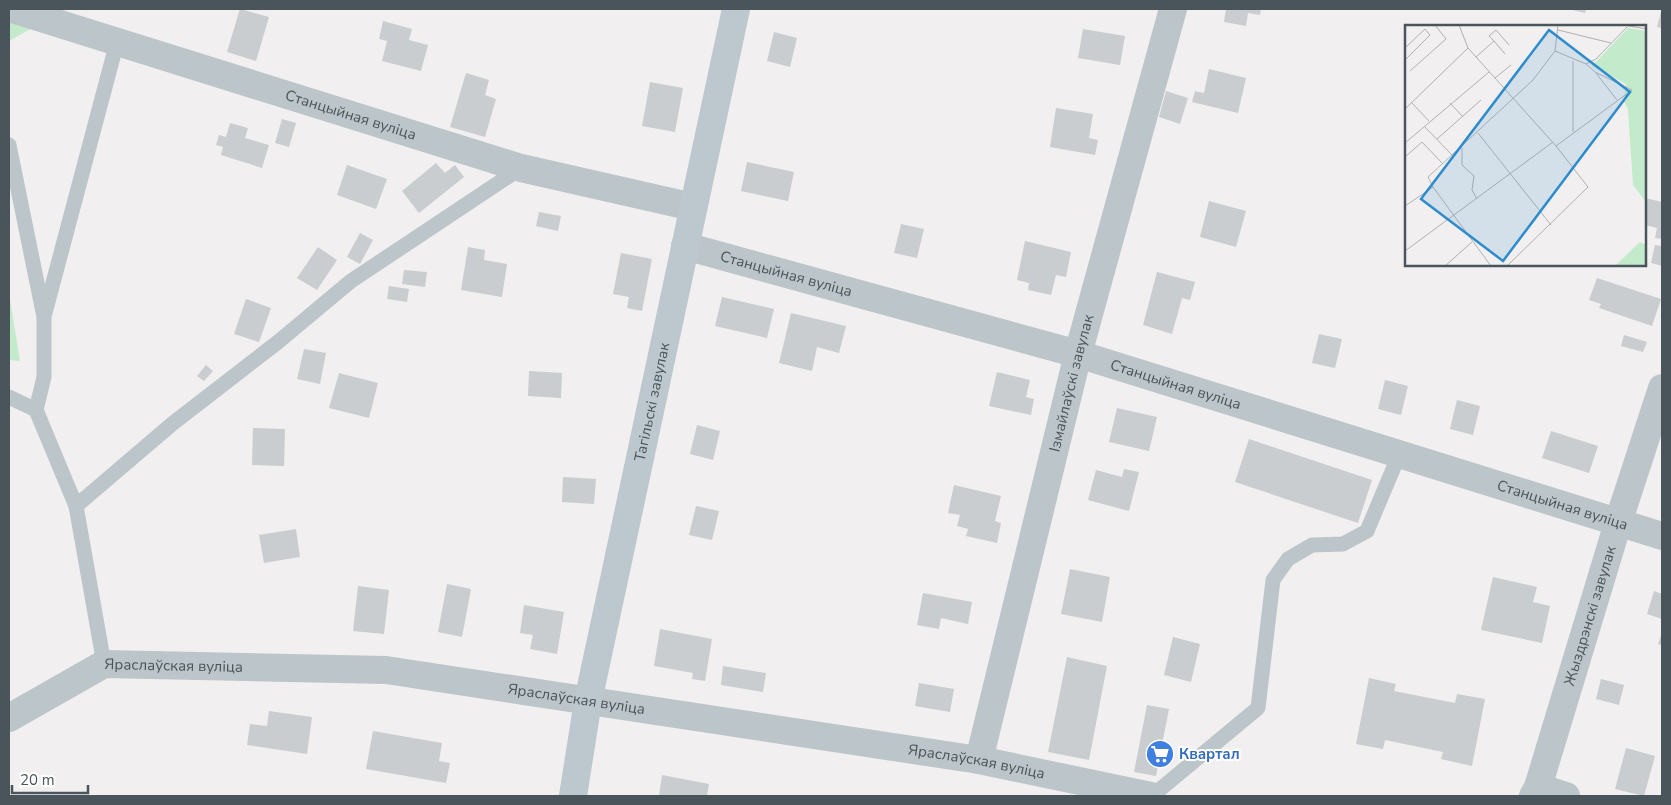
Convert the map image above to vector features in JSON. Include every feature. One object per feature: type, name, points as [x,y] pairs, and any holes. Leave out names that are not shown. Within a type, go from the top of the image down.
[{"type":"main road","name":"Тагільскі завулак","points":[[573,796],[588,701],[736,9]]},
{"type":"street","name":"Станцыйная вуліца","points":[[12,9],[521,168],[693,206]]},
{"type":"street","name":"Ізмайлаўскі завулак","points":[[979,760],[1078,354],[1173,9]]},
{"type":"street","name":"Станцыйная вуліца","points":[[685,246],[1078,354],[1662,536]]},
{"type":"street","name":"Жыздрэнскі завулак","points":[[1535,791],[1662,388]]},
{"type":"street","name":"Яраслаўская вуліца","points":[[9,718],[104,664],[386,670],[979,760],[1152,796]]},
{"type":"street","points":[[1535,791],[1566,796]]},
{"type":"lane","points":[[44,317],[118,42]]},
{"type":"lane","points":[[9,145],[44,317],[44,377],[36,410],[76,506],[104,664]]},
{"type":"lane","points":[[76,506],[172,424],[278,342],[351,281],[521,168]]},
{"type":"lane","points":[[9,397],[36,410]]},
{"type":"lane","points":[[1152,796],[1258,708],[1273,580],[1288,559],[1312,546],[1343,544],[1367,531],[1399,455]]},
{"type":"green space","points":[[9,9],[65,9],[9,41]]},
{"type":"green space","points":[[9,293],[20,361],[9,360]]},
{"type":"building","points":[[240,9],[269,17],[256,61],[227,52]]},
{"type":"building","points":[[1226,9],[1261,9],[1260,15],[1248,13],[1246,26],[1224,22]]},
{"type":"building","points":[[1569,9],[1586,9],[1585,13]]},
{"type":"building","points":[[1662,12],[1662,28],[1657,27]]},
{"type":"building","points":[[383,21],[412,29],[409,40],[428,45],[421,71],[382,61],[387,41],[379,39]]},
{"type":"building","points":[[1083,29],[1125,36],[1120,65],[1078,58]]},
{"type":"building","points":[[774,32],[797,38],[790,67],[767,61]]},
{"type":"building","points":[[1209,69],[1246,78],[1238,113],[1192,102],[1195,91],[1204,93]]},
{"type":"building","points":[[466,73],[489,80],[485,95],[496,99],[485,137],[450,127]]},
{"type":"building","points":[[650,82],[683,88],[675,132],[642,126]]},
{"type":"building","points":[[1166,91],[1188,98],[1180,124],[1159,117]]},
{"type":"building","points":[[1056,108],[1093,114],[1089,138],[1098,140],[1095,155],[1050,147]]},
{"type":"building","points":[[282,119],[296,123],[289,147],[275,143]]},
{"type":"building","points":[[230,123],[248,128],[245,138],[269,145],[262,168],[221,155],[223,147],[216,145],[219,135],[226,137]]},
{"type":"building","points":[[747,162],[794,172],[788,201],[741,191]]},
{"type":"building","points":[[436,163],[445,173],[455,165],[464,177],[419,213],[402,191]]},
{"type":"building","points":[[347,165],[387,179],[376,209],[337,195]]},
{"type":"building","points":[[1646,198],[1662,202],[1662,239],[1655,238],[1657,228],[1646,225]]},
{"type":"building","points":[[1209,201],[1246,211],[1236,247],[1200,237]]},
{"type":"building","points":[[539,212],[561,216],[558,231],[536,226]]},
{"type":"building","points":[[901,224],[924,229],[917,258],[894,253]]},
{"type":"building","points":[[360,233],[373,240],[360,264],[347,257]]},
{"type":"building","points":[[1025,241],[1071,252],[1066,277],[1056,275],[1051,295],[1028,290],[1029,283],[1017,280]]},
{"type":"building","points":[[1655,245],[1662,246],[1662,266],[1651,263]]},
{"type":"building","points":[[318,247],[337,260],[317,290],[297,278]]},
{"type":"building","points":[[468,247],[485,250],[484,260],[507,264],[502,297],[461,290]]},
{"type":"building","points":[[621,253],[652,259],[642,311],[627,308],[629,297],[613,294]]},
{"type":"building","points":[[404,270],[427,272],[425,287],[402,284]]},
{"type":"building","points":[[1157,272],[1195,282],[1190,300],[1182,298],[1172,334],[1143,325]]},
{"type":"building","points":[[1597,278],[1661,299],[1652,326],[1599,308],[1601,304],[1589,300]]},
{"type":"building","points":[[389,286],[409,289],[407,302],[387,299]]},
{"type":"building","points":[[722,297],[774,309],[767,338],[715,326]]},
{"type":"building","points":[[246,299],[271,308],[259,342],[234,334]]},
{"type":"building","points":[[791,313],[846,326],[839,353],[817,347],[812,371],[779,363]]},
{"type":"building","points":[[1319,334],[1342,339],[1335,368],[1312,363]]},
{"type":"building","points":[[1624,335],[1647,342],[1643,352],[1621,346]]},
{"type":"building","points":[[304,349],[326,353],[320,384],[297,379]]},
{"type":"building","points":[[206,365],[213,371],[204,381],[197,376]]},
{"type":"building","points":[[529,371],[562,373],[561,398],[528,396]]},
{"type":"building","points":[[997,372],[1030,380],[1026,397],[1034,399],[1031,415],[989,406]]},
{"type":"building","points":[[339,373],[378,383],[369,418],[329,408]]},
{"type":"building","points":[[1385,380],[1408,386],[1401,415],[1378,409]]},
{"type":"building","points":[[1457,400],[1480,406],[1473,435],[1450,429]]},
{"type":"building","points":[[1117,408],[1157,417],[1149,451],[1109,442]]},
{"type":"building","points":[[697,425],[720,431],[713,460],[690,454]]},
{"type":"building","points":[[253,428],[285,429],[284,466],[252,465]]},
{"type":"building","points":[[1551,431],[1598,446],[1589,473],[1542,458]]},
{"type":"building","points":[[1249,439],[1372,480],[1358,523],[1235,482]]},
{"type":"building","points":[[1124,469],[1139,472],[1129,511],[1088,500],[1096,470],[1122,477]]},
{"type":"building","points":[[563,477],[596,479],[594,504],[562,502]]},
{"type":"building","points":[[954,485],[1001,496],[995,521],[1001,523],[997,543],[966,536],[968,529],[957,526],[960,515],[948,513]]},
{"type":"building","points":[[696,506],[719,511],[712,540],[689,535]]},
{"type":"building","points":[[296,529],[300,557],[264,563],[259,535]]},
{"type":"building","points":[[1070,569],[1110,577],[1102,622],[1061,614]]},
{"type":"building","points":[[1493,577],[1537,587],[1533,602],[1550,606],[1542,643],[1481,630]]},
{"type":"building","points":[[447,584],[471,589],[462,637],[438,632]]},
{"type":"building","points":[[358,586],[389,590],[384,634],[353,631]]},
{"type":"building","points":[[1654,591],[1662,594],[1662,619],[1647,614]]},
{"type":"building","points":[[923,593],[972,602],[968,624],[941,618],[939,629],[917,625]]},
{"type":"building","points":[[524,605],[564,612],[557,654],[530,649],[533,635],[520,633]]},
{"type":"building","points":[[660,629],[712,639],[705,681],[692,679],[693,673],[654,666]]},
{"type":"building","points":[[1662,633],[1662,645],[1658,644]]},
{"type":"building","points":[[1173,637],[1200,644],[1191,682],[1164,675]]},
{"type":"building","points":[[1067,657],[1107,666],[1089,760],[1048,752]]},
{"type":"building","points":[[723,666],[766,673],[763,692],[721,685]]},
{"type":"building","points":[[1369,678],[1396,684],[1394,691],[1455,703],[1457,694],[1485,699],[1472,766],[1441,759],[1443,752],[1385,740],[1383,749],[1356,744]]},
{"type":"building","points":[[1601,679],[1624,685],[1619,705],[1596,699]]},
{"type":"building","points":[[919,683],[954,689],[950,712],[915,706]]},
{"type":"building","points":[[1147,705],[1169,709],[1156,776],[1134,772]]},
{"type":"building","points":[[269,711],[312,717],[307,754],[247,745],[250,724],[267,726]]},
{"type":"building","points":[[373,731],[442,743],[439,761],[450,763],[446,783],[366,769]]},
{"type":"building","points":[[1626,748],[1655,756],[1644,796],[1615,789]]},
{"type":"building","points":[[662,775],[709,784],[707,796],[659,796]]},
{"type":"place","name":"Квартал","points":[[1160,754]]}]
